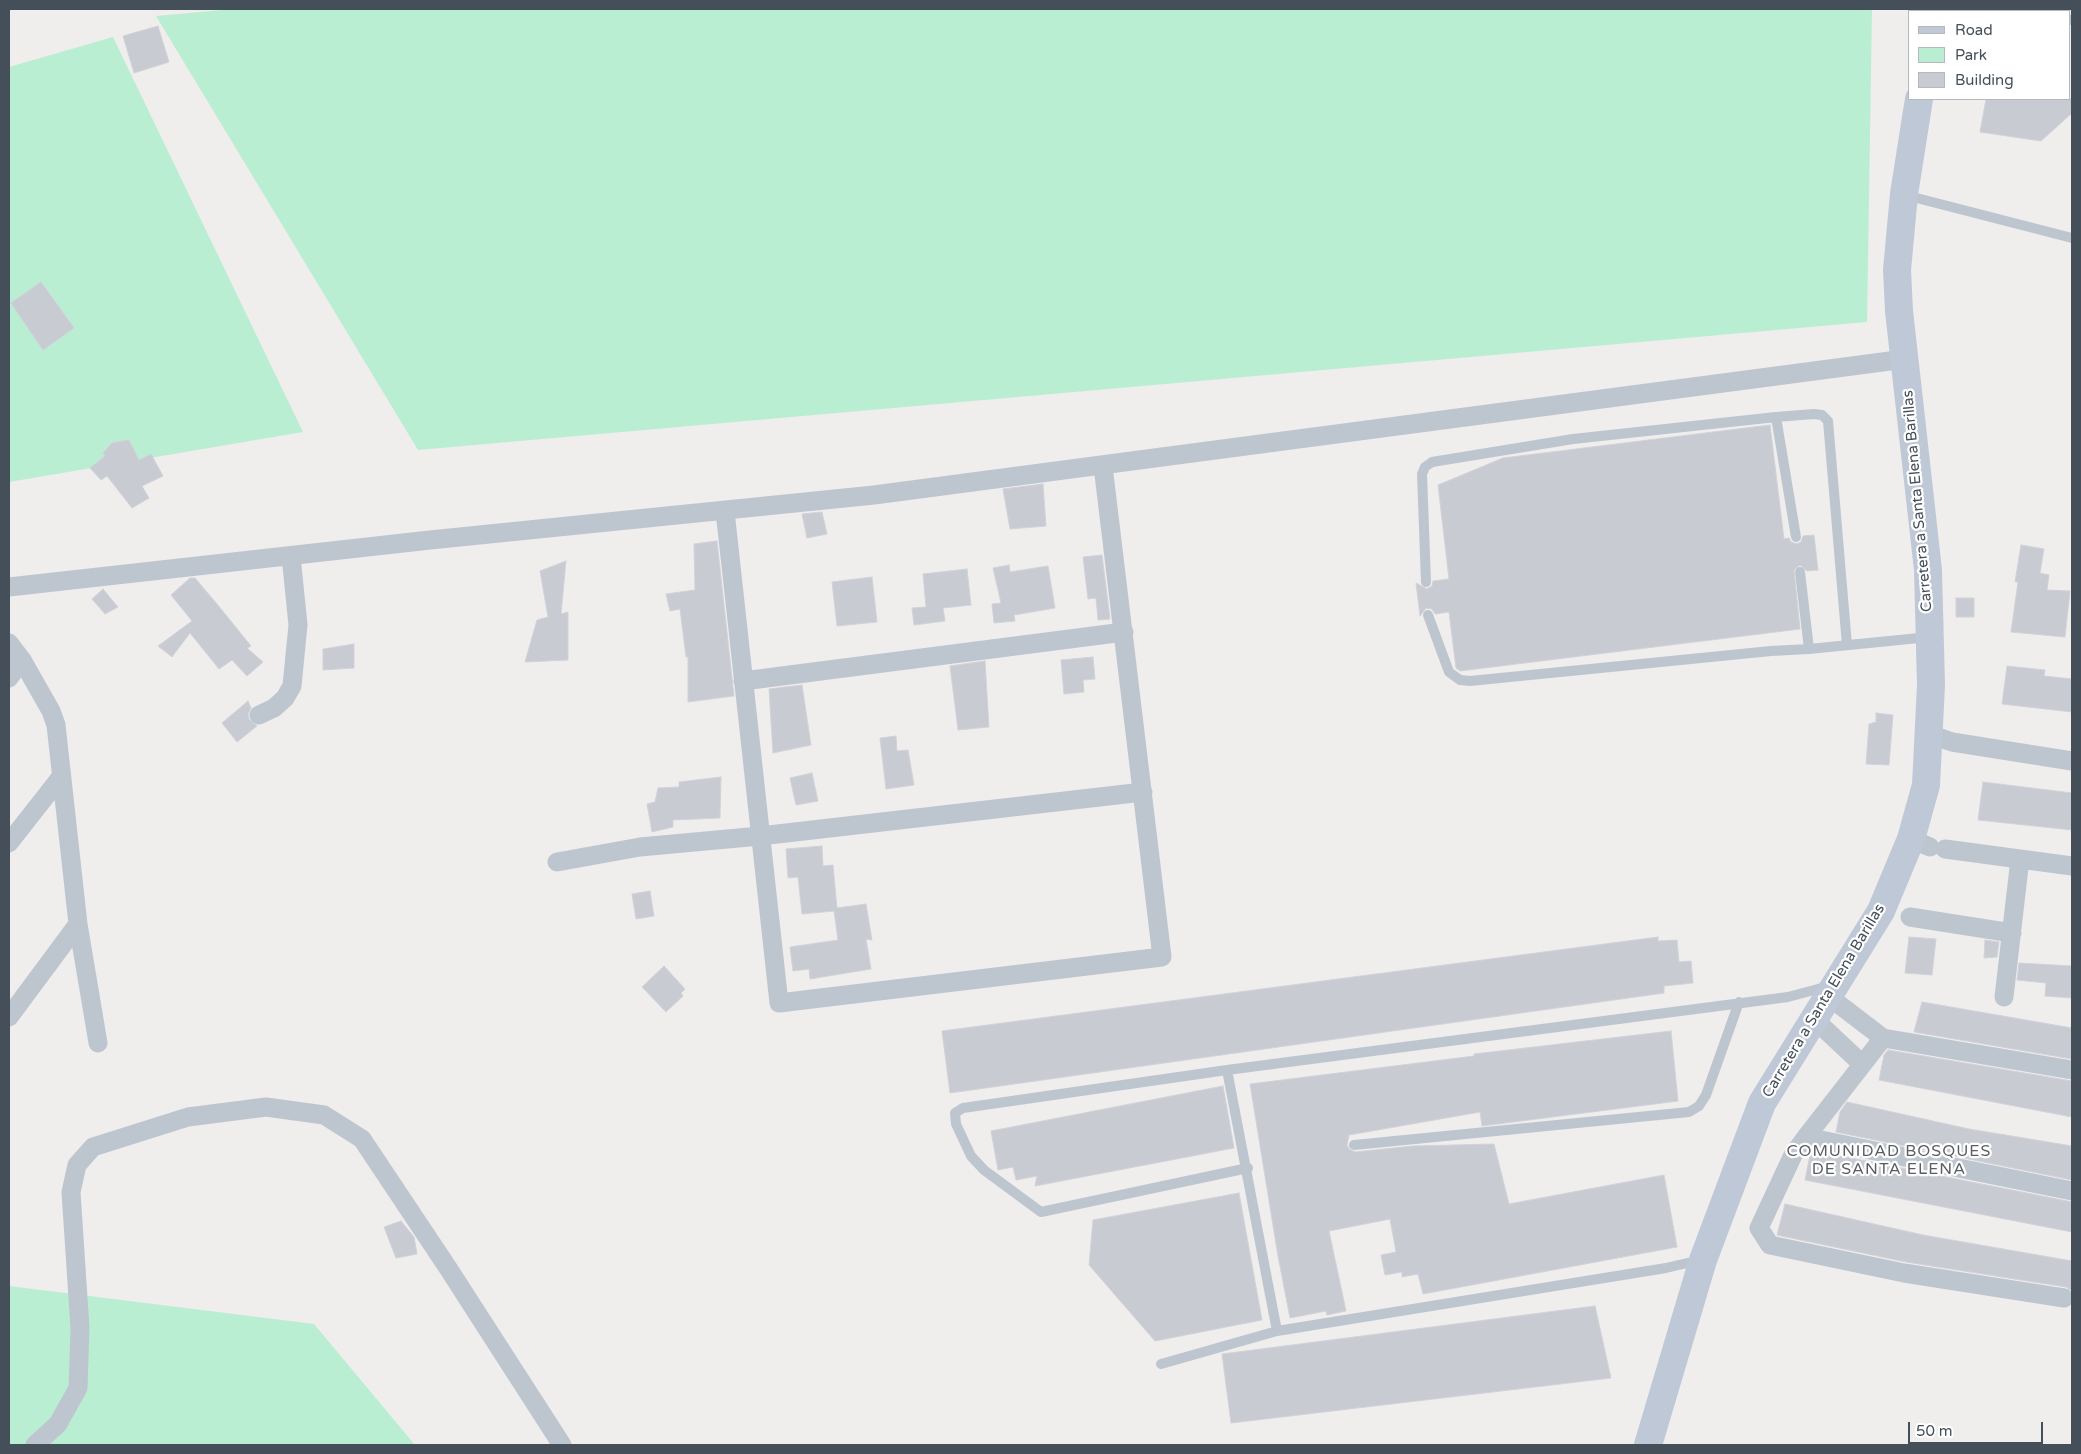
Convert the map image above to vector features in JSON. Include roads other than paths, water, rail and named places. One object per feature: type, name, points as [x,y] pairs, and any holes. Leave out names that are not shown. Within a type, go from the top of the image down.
[{"type":"main road","name":"Carretera a Santa Elena Barillas","points":[[1648,1445],[1703,1260],[1762,1104],[1881,911],[1929,845],[1926,785],[1929,734],[1930,637],[1928,570],[1899,311],[1897,270],[1904,194],[1919,100]]},
{"type":"street","points":[[9,586],[725,512],[1103,466],[1904,359]]},
{"type":"street","points":[[725,512],[779,1003],[1162,957],[1103,466]]},
{"type":"street","points":[[259,715],[274,708],[285,698],[292,686],[298,625],[291,556]]},
{"type":"street","points":[[743,681],[1124,632]]},
{"type":"street","points":[[9,643],[22,660],[52,712],[56,725],[60,778],[78,924],[98,1043]]},
{"type":"street","points":[[9,678],[22,660]]},
{"type":"street","points":[[1929,734],[1952,742],[2072,761]]},
{"type":"street","points":[[9,843],[60,778]]},
{"type":"street","points":[[557,862],[640,847],[760,836],[1143,792]]},
{"type":"street","points":[[1929,845],[2072,866]]},
{"type":"street","points":[[2004,997],[2020,859]]},
{"type":"street","points":[[1910,917],[2012,933]]},
{"type":"street","points":[[9,1017],[78,924]]},
{"type":"street","points":[[1832,990],[1883,1038],[2072,1070]]},
{"type":"street","points":[[1814,1019],[1861,1063]]},
{"type":"street","points":[[1883,1038],[1861,1063],[1793,1155],[1759,1228],[1770,1245],[1904,1273],[2064,1298]]},
{"type":"street","points":[[35,1445],[58,1424],[78,1388],[80,1328],[71,1192],[77,1165],[93,1147],[188,1116],[266,1107],[324,1115],[362,1139],[562,1445]]},
{"type":"street","points":[[1806,1137],[2072,1191]]},
{"type":"lane","points":[[1904,194],[2072,238]]},
{"type":"lane","points":[[1426,582],[1422,474],[1425,467],[1432,462],[1573,440],[1776,417],[1822,415],[1828,421],[1847,646]]},
{"type":"lane","points":[[1776,417],[1796,537]]},
{"type":"lane","points":[[1800,572],[1809,649]]},
{"type":"lane","points":[[1428,615],[1449,672],[1460,680],[1470,681],[1930,637]]},
{"type":"lane","points":[[1248,1168],[1041,1212],[984,1170],[971,1156],[956,1124],[955,1113],[963,1108],[1227,1070],[1474,1039],[1832,990]]},
{"type":"lane","points":[[1354,1145],[1689,1112],[1700,1106],[1706,1095],[1739,1002]]},
{"type":"lane","points":[[1227,1070],[1248,1168],[1277,1331]]},
{"type":"lane","points":[[1161,1364],[1277,1331],[1666,1268],[1703,1260]]},
{"type":"district","name":"COMUNIDAD BOSQUES DE SANTA ELENA","points":[[1889,1161]]}]
